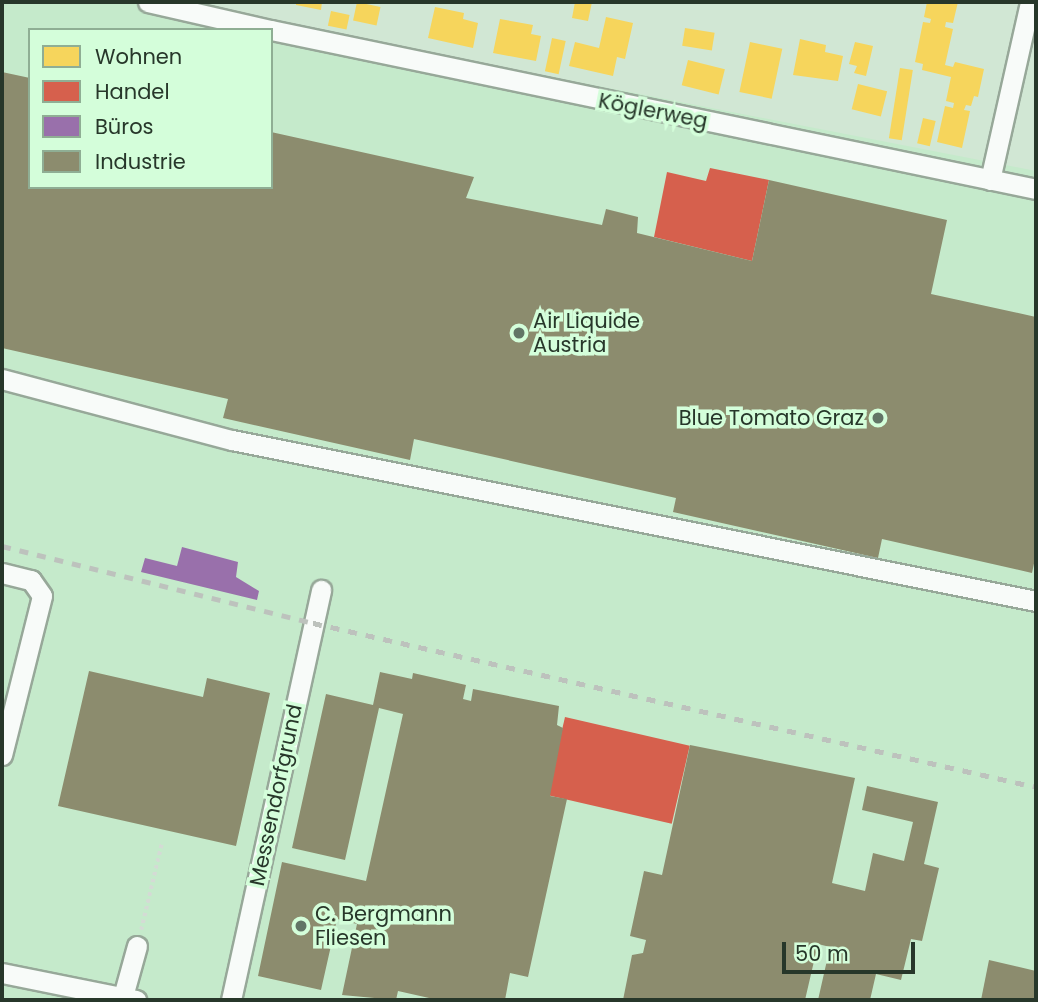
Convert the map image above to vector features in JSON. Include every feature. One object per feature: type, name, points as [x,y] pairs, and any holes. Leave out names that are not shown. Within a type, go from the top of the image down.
[{"type":"street","name":"Köglerweg","points":[[148,2],[261,28]]},
{"type":"street","points":[[990,180],[1030,2]]},
{"type":"street","name":"Köglerweg","points":[[273,31],[1036,189]]},
{"type":"street","points":[[2,379],[232,440],[1036,601]]},
{"type":"street","points":[[2,573],[31,580],[43,596],[2,755]]},
{"type":"street","name":"Messendorfgrund","points":[[231,1000],[321,590]]},
{"type":"street","points":[[2,973],[127,999],[137,946]]},
{"type":"path","points":[[137,946],[162,842]]},
{"type":"shaded area","points":[[2,2],[193,2],[310,30],[1036,171],[1036,1000],[2,1000]]},
{"type":"building: Wohnen","points":[[296,2],[322,2],[321,10],[296,5]]},
{"type":"building: Wohnen","points":[[357,2],[380,7],[377,26],[353,21]]},
{"type":"building: Wohnen","points":[[575,2],[592,2],[588,21],[572,18]]},
{"type":"building: Wohnen","points":[[927,2],[958,2],[953,23],[946,22],[945,27],[953,29],[945,65],[953,67],[955,62],[984,69],[978,97],[974,96],[971,106],[966,105],[964,110],[970,111],[962,148],[937,142],[945,106],[953,108],[954,103],[946,101],[951,77],[922,70],[923,64],[915,62],[923,22],[930,23],[931,19],[924,17]]},
{"type":"building: Wohnen","points":[[435,7],[464,13],[463,19],[478,23],[473,48],[428,38]]},
{"type":"building: Wohnen","points":[[331,11],[350,15],[346,30],[328,26]]},
{"type":"building: Wohnen","points":[[606,17],[633,23],[625,59],[617,57],[613,76],[569,66],[575,42],[599,48]]},
{"type":"building: Wohnen","points":[[500,19],[533,25],[531,34],[541,36],[536,61],[493,53]]},
{"type":"building: Wohnen","points":[[685,28],[715,33],[712,50],[682,46]]},
{"type":"building: Wohnen","points":[[552,38],[566,41],[559,74],[545,71]]},
{"type":"building: Wohnen","points":[[800,39],[826,45],[825,52],[843,56],[838,81],[793,75]]},
{"type":"building: Wohnen","points":[[750,42],[782,49],[772,99],[739,92]]},
{"type":"building: Wohnen","points":[[855,42],[873,46],[866,76],[854,73],[857,66],[849,64]]},
{"type":"building: Wohnen","points":[[688,60],[725,69],[719,94],[682,85]]},
{"type":"building: Wohnen","points":[[900,68],[913,70],[902,140],[889,138]]},
{"type":"building: Wohnen","points":[[858,84],[887,91],[881,116],[852,109]]},
{"type":"building: Wohnen","points":[[923,118],[936,121],[930,146],[917,143]]},
{"type":"building: Handel","points":[[710,168],[769,180],[752,261],[654,237],[667,172],[706,181]]},
{"type":"building: Handel","points":[[565,717],[690,746],[672,824],[547,795]]},
{"type":"building: Büros","points":[[182,547],[238,562],[236,577],[259,591],[257,600],[141,572],[145,558],[177,566]]},
{"type":"building: Industrie","name":"Air Liquide Austria","points":[[2,72],[28,78],[28,189],[273,189],[273,132],[474,177],[466,198],[602,225],[606,209],[638,217],[637,233],[752,261],[769,180],[947,220],[931,294],[1036,317],[1036,554],[1032,573],[882,539],[878,558],[673,512],[676,498],[414,439],[410,460],[223,418],[228,399],[2,348]]},
{"type":"building: Industrie","points":[[89,671],[203,697],[207,678],[270,693],[236,846],[58,806]]},
{"type":"building: Industrie","points":[[380,672],[412,679],[413,673],[466,685],[463,699],[471,701],[473,689],[559,706],[557,725],[563,728],[550,796],[567,799],[528,977],[510,973],[505,1000],[438,1000],[398,991],[396,1000],[342,995],[357,924],[337,919],[321,990],[258,976],[282,862],[366,881],[403,714],[379,708],[345,860],[292,848],[326,694],[373,705]]},
{"type":"building: Industrie","points":[[690,745],[855,778],[832,883],[865,891],[873,853],[904,861],[913,822],[862,810],[867,786],[938,802],[924,864],[939,868],[922,941],[911,939],[901,980],[876,974],[870,1000],[818,1000],[830,947],[818,944],[805,1000],[623,1000],[632,955],[643,953],[646,940],[630,936],[644,871],[662,875]]},
{"type":"building: Industrie","points":[[989,960],[1036,971],[1035,1000],[981,1000]]},
{"type":"railway","points":[[2,546],[313,623],[1036,787]]},
{"type":"place","name":"Air Liquide Austria","points":[[519,333]]},
{"type":"place","name":"Blue Tomato Graz","points":[[878,418]]},
{"type":"place","name":"C. Bergmann Fliesen","points":[[301,926]]}]
